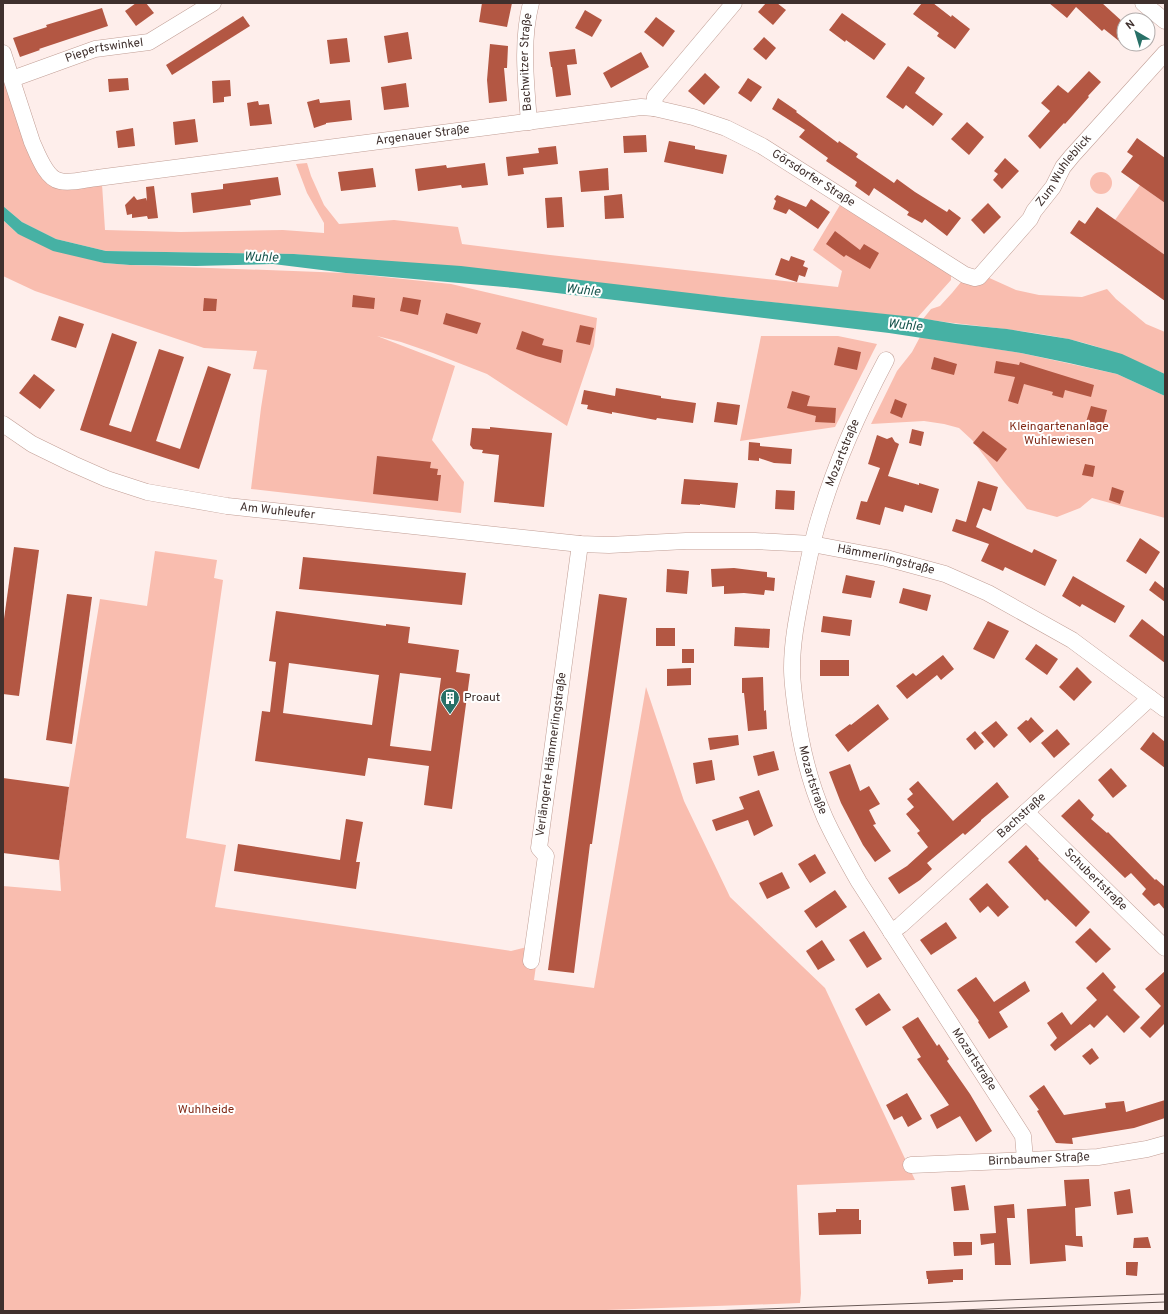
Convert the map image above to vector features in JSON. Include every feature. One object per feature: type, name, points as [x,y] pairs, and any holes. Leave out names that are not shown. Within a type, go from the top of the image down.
[{"type":"street","name":"Piepertswinkel","points":[[12,79],[95,49],[149,42],[213,3]]},
{"type":"street","name":"Bachwitzer Straße","points":[[529,122],[525,34],[531,3]]},
{"type":"street","points":[[654,108],[655,97],[734,3]]},
{"type":"street","points":[[1143,3],[1165,21]]},
{"type":"street","points":[[3,53],[12,79]]},
{"type":"street","name":"Zum Wuhleblick","points":[[962,273],[970,277],[979,277],[1030,219],[1034,211],[1053,187],[1062,167],[1165,53]]},
{"type":"street","name":"Argenauer Straße","points":[[12,79],[32,142],[38,156],[45,169],[59,181],[75,181],[641,107],[654,108]]},
{"type":"street","name":"Görsdorfer Straße","points":[[654,108],[692,117],[726,128],[762,146],[962,273]]},
{"type":"street","name":"Mozartstraße","points":[[886,360],[838,461],[826,495],[812,544],[796,625],[792,667],[793,688],[800,737],[808,772],[825,818],[859,882],[1023,1136],[1025,1159]]},
{"type":"street","name":"Am Wuhleufer","points":[[3,424],[32,444],[72,464],[107,479],[147,492],[227,506],[574,544]]},
{"type":"street","name":"Hämmerlingstraße","points":[[574,544],[609,545],[686,541],[755,540],[812,544],[886,558],[945,574],[988,593],[1072,640],[1165,709]]},
{"type":"street","name":"Verlängerte Hämmerlingstraße","points":[[531,961],[546,856],[539,848],[574,544]]},
{"type":"street","name":"Bachstraße","points":[[891,932],[901,925],[1150,698]]},
{"type":"street","name":"Schubertstraße","points":[[1026,812],[1165,948]]},
{"type":"street","name":"Birnbaumer Straße","points":[[911,1165],[1098,1157],[1147,1149],[1165,1144]]},
{"type":"green space","points":[[3,74],[37,168],[102,184],[105,230],[181,232],[283,230],[324,233],[324,223],[307,193],[296,164],[307,163],[324,205],[339,224],[394,220],[458,227],[462,244],[838,287],[842,271],[813,250],[840,205],[951,274],[951,280],[917,318],[294,254],[106,251],[56,239],[22,222],[3,206]]},
{"type":"green space","points":[[1097,172],[1105,172],[1112,179],[1112,187],[1105,194],[1097,194],[1090,187],[1090,179]]},
{"type":"green space","points":[[1140,185],[1165,203],[1165,255],[1115,220]]},
{"type":"green space","points":[[3,220],[18,234],[104,263],[346,273],[451,284],[597,318],[594,346],[567,426],[487,374],[433,353],[401,342],[377,336],[455,366],[432,440],[464,482],[461,513],[251,489],[267,370],[253,369],[257,351],[204,348],[35,291],[3,276]]},
{"type":"green space","points":[[985,276],[1016,290],[1039,295],[1082,297],[1107,289],[1116,299],[1146,324],[1165,332],[1165,374],[1105,349],[1068,339],[1014,330],[923,319],[931,309],[940,306],[961,282]]},
{"type":"green space","points":[[761,336],[838,336],[877,344],[835,427],[740,441]]},
{"type":"green space","name":"Kleingartenanlage Wuhlewiesen","points":[[920,337],[1021,353],[1117,374],[1165,396],[1165,518],[1092,498],[1080,508],[1057,517],[1027,509],[972,440],[959,428],[924,421],[871,424],[897,371],[912,352]]},
{"type":"green space","name":"Wuhlheide","points":[[155,551],[217,560],[214,578],[223,580],[186,838],[226,845],[215,907],[511,951],[539,944],[534,980],[594,988],[646,687],[684,801],[730,897],[825,988],[915,1180],[797,1185],[801,1293],[800,1303],[579,1311],[3,1311],[3,886],[61,891],[59,860],[69,787],[100,599],[147,606]]},
{"type":"water","name":"Wuhle","points":[[3,206],[22,222],[56,239],[106,251],[294,254],[461,266],[724,297],[914,317],[1069,339],[1122,354],[1165,374],[1165,396],[1117,374],[1069,363],[1021,353],[889,333],[515,288],[346,273],[273,264],[196,266],[104,263],[53,251],[18,234],[3,220]]},
{"type":"building","points":[[136,3],[146,3],[154,13],[136,26],[125,11]]},
{"type":"building","points":[[482,3],[512,3],[507,27],[479,22]]},
{"type":"building","points":[[766,3],[777,3],[786,10],[773,25],[758,12]]},
{"type":"building","points":[[922,3],[933,3],[970,29],[955,49],[937,36],[939,33],[913,14]]},
{"type":"building","points":[[1049,3],[1102,3],[1116,16],[1116,39],[1104,29],[1102,31],[1076,7],[1067,18]]},
{"type":"building","points":[[102,8],[108,26],[39,49],[40,50],[20,57],[13,38],[47,27],[46,25]]},
{"type":"building","points":[[585,10],[602,20],[592,37],[575,28]]},
{"type":"building","points":[[842,13],[886,44],[874,60],[829,30]]},
{"type":"building","points":[[243,16],[250,26],[172,75],[166,65]]},
{"type":"building","points":[[656,17],[675,31],[663,47],[644,32]]},
{"type":"building","points":[[408,32],[412,59],[388,63],[384,36]]},
{"type":"building","points":[[764,37],[776,48],[766,60],[753,49]]},
{"type":"building","points":[[347,38],[350,62],[330,64],[327,40]]},
{"type":"building","points":[[490,44],[508,46],[507,68],[504,68],[507,101],[489,103],[487,80]]},
{"type":"building","points":[[575,49],[577,64],[567,65],[571,95],[556,97],[549,52]]},
{"type":"building","points":[[641,52],[649,67],[611,88],[603,73]]},
{"type":"building","points":[[908,66],[925,78],[915,93],[943,114],[933,126],[906,105],[903,109],[886,97]]},
{"type":"building","points":[[1089,71],[1101,82],[1065,124],[1064,123],[1040,149],[1028,136],[1050,111],[1041,103],[1058,85],[1068,93]]},
{"type":"building","points":[[705,73],[720,87],[704,105],[688,91]]},
{"type":"building","points":[[128,78],[129,90],[109,92],[108,79]]},
{"type":"building","points":[[748,78],[762,87],[751,102],[738,93]]},
{"type":"building","points":[[230,80],[231,96],[224,97],[224,102],[213,103],[212,81]]},
{"type":"building","points":[[406,83],[409,107],[384,110],[381,87]]},
{"type":"building","points":[[778,98],[838,143],[839,141],[858,154],[856,157],[894,183],[897,179],[947,212],[949,209],[961,218],[947,236],[925,219],[922,223],[907,215],[909,212],[874,188],[869,196],[855,186],[857,182],[826,161],[828,158],[799,137],[805,130],[772,109]]},
{"type":"building","points":[[319,99],[320,103],[350,100],[352,120],[326,123],[314,128],[307,102]]},
{"type":"building","points":[[258,101],[259,105],[269,104],[272,124],[250,126],[247,103]]},
{"type":"building","points":[[195,119],[198,142],[175,145],[173,122]]},
{"type":"building","points":[[967,122],[984,137],[969,155],[951,139]]},
{"type":"building","points":[[133,128],[135,146],[118,148],[116,131]]},
{"type":"building","points":[[646,135],[647,152],[624,153],[623,136]]},
{"type":"building","points":[[1137,138],[1165,158],[1165,203],[1121,172],[1133,156],[1127,152]]},
{"type":"building","points":[[669,141],[695,146],[695,149],[727,155],[723,174],[664,162]]},
{"type":"building","points":[[556,146],[558,164],[523,168],[524,174],[508,176],[506,157],[539,153],[538,148]]},
{"type":"building","points":[[1005,158],[1019,171],[1002,189],[993,180],[998,174],[994,171]]},
{"type":"building","points":[[485,163],[488,185],[462,188],[461,185],[418,191],[415,169],[446,165],[447,168]]},
{"type":"building","points":[[373,168],[376,187],[341,191],[338,172]]},
{"type":"building","points":[[608,168],[609,190],[581,192],[579,171]]},
{"type":"building","points":[[278,177],[281,195],[250,200],[251,205],[193,213],[191,193],[223,189],[223,184]]},
{"type":"building","points":[[154,186],[158,218],[148,219],[147,216],[132,218],[132,214],[127,215],[125,205],[134,196],[137,200],[146,198],[147,201],[146,187]]},
{"type":"building","points":[[622,194],[624,218],[605,219],[604,196]]},
{"type":"building","points":[[777,195],[806,207],[811,199],[830,212],[818,229],[789,209],[786,214],[773,209],[776,201],[774,199]]},
{"type":"building","points":[[562,197],[564,227],[547,228],[545,198]]},
{"type":"building","points":[[988,203],[1001,217],[984,234],[971,220]]},
{"type":"building","points":[[1097,207],[1165,255],[1165,301],[1070,233],[1079,220],[1085,224]]},
{"type":"building","points":[[835,231],[860,250],[864,244],[879,253],[870,269],[846,255],[844,257],[826,244]]},
{"type":"building","points":[[791,256],[805,261],[803,266],[808,268],[805,277],[799,275],[797,282],[775,275],[781,258],[789,261]]},
{"type":"building","points":[[353,295],[375,298],[374,309],[352,307]]},
{"type":"building","points":[[403,297],[421,300],[418,315],[400,311]]},
{"type":"building","points":[[204,298],[217,299],[216,311],[203,311]]},
{"type":"building","points":[[446,313],[481,323],[477,334],[443,324]]},
{"type":"building","points":[[59,316],[84,324],[76,348],[51,340]]},
{"type":"building","points":[[580,325],[594,328],[590,345],[576,342]]},
{"type":"building","points":[[522,331],[544,339],[542,345],[563,350],[561,363],[516,349]]},
{"type":"building","points":[[112,333],[137,342],[109,425],[131,432],[159,349],[184,357],[156,441],[180,449],[208,366],[231,374],[199,469],[80,430]]},
{"type":"building","points":[[838,347],[861,352],[857,370],[834,365]]},
{"type":"building","points":[[934,357],[957,364],[954,375],[931,369]]},
{"type":"building","points":[[996,361],[1019,365],[1020,362],[1094,385],[1091,397],[1065,390],[1063,398],[1052,395],[1053,392],[1024,384],[1018,404],[1008,401],[1015,377],[994,373]]},
{"type":"building","points":[[34,374],[55,390],[40,409],[19,393]]},
{"type":"building","points":[[616,388],[661,396],[661,398],[696,403],[693,423],[657,418],[656,420],[612,412],[612,414],[587,409],[588,405],[581,404],[584,390],[615,396]]},
{"type":"building","points":[[792,391],[810,396],[807,406],[836,408],[835,423],[815,422],[816,416],[787,408]]},
{"type":"building","points":[[895,399],[907,404],[902,418],[890,413]]},
{"type":"building","points":[[717,402],[740,405],[737,425],[714,422]]},
{"type":"building","points":[[1091,406],[1107,410],[1103,426],[1086,422]]},
{"type":"building","points":[[490,427],[552,433],[544,507],[494,502],[499,455],[482,453],[483,450],[473,449],[470,445],[472,428],[490,429]]},
{"type":"building","points":[[912,429],[924,432],[921,446],[909,443]]},
{"type":"building","points":[[983,431],[1007,449],[997,462],[973,443]]},
{"type":"building","points":[[877,435],[887,439],[892,437],[895,442],[899,444],[888,476],[939,489],[932,513],[905,505],[903,512],[885,507],[880,525],[856,519],[861,501],[867,502],[880,468],[868,464]]},
{"type":"building","points":[[749,442],[760,443],[760,446],[792,449],[791,464],[774,463],[759,458],[759,461],[748,460]]},
{"type":"building","points":[[377,456],[431,462],[430,468],[438,469],[437,475],[441,475],[438,501],[373,494]]},
{"type":"building","points":[[1085,464],[1095,466],[1093,477],[1082,475]]},
{"type":"building","points":[[684,479],[738,483],[735,508],[700,504],[681,504]]},
{"type":"building","points":[[978,481],[998,487],[991,511],[983,508],[976,527],[1032,553],[1034,549],[1057,560],[1045,586],[1005,567],[1003,571],[981,561],[989,544],[952,531],[956,519],[966,522]]},
{"type":"building","points":[[1112,487],[1124,491],[1120,504],[1109,500]]},
{"type":"building","points":[[776,490],[795,491],[794,510],[775,509]]},
{"type":"building","points":[[1140,538],[1160,552],[1146,574],[1126,561]]},
{"type":"building","points":[[14,547],[39,550],[19,696],[3,694],[3,626]]},
{"type":"building","points":[[303,557],[466,573],[462,605],[299,589]]},
{"type":"building","points":[[734,568],[767,572],[767,577],[775,578],[774,591],[765,590],[764,595],[744,593],[724,594],[724,586],[712,587],[711,569]]},
{"type":"building","points":[[667,569],[689,571],[687,594],[666,592]]},
{"type":"building","points":[[846,575],[875,581],[871,598],[842,593]]},
{"type":"building","points":[[1073,576],[1125,606],[1115,623],[1082,604],[1080,607],[1062,596]]},
{"type":"building","points":[[1155,581],[1165,589],[1165,602],[1149,590]]},
{"type":"building","points":[[903,588],[931,595],[927,611],[899,603]]},
{"type":"building","points":[[67,594],[92,597],[72,744],[46,740]]},
{"type":"building","points":[[599,594],[627,598],[592,844],[590,844],[574,973],[548,970]]},
{"type":"building","points":[[276,611],[386,626],[386,624],[410,627],[408,643],[459,650],[456,672],[470,674],[452,809],[424,805],[429,766],[368,758],[365,776],[255,761],[262,711],[270,712],[276,662],[269,661]],"holes":[[[289,663],[379,675],[372,725],[283,713]],[[400,673],[441,678],[431,751],[390,746]]]},
{"type":"building","points":[[823,616],[852,620],[850,636],[821,632]]},
{"type":"building","points":[[1142,619],[1165,637],[1165,663],[1129,636]]},
{"type":"building","points":[[988,621],[1009,631],[994,659],[973,649]]},
{"type":"building","points":[[735,627],[770,629],[769,648],[734,646]]},
{"type":"building","points":[[656,628],[675,628],[675,646],[656,646]]},
{"type":"building","points":[[1036,644],[1058,659],[1047,675],[1025,659]]},
{"type":"building","points":[[682,649],[694,649],[694,663],[682,663]]},
{"type":"building","points":[[943,655],[954,669],[941,680],[937,675],[907,699],[896,686],[913,673],[916,676]]},
{"type":"building","points":[[820,660],[849,660],[849,676],[820,676]]},
{"type":"building","points":[[1077,667],[1092,682],[1074,701],[1059,687]]},
{"type":"building","points":[[691,668],[691,685],[667,686],[667,669]]},
{"type":"building","points":[[763,677],[764,711],[766,710],[767,729],[748,731],[744,693],[742,693],[742,678]]},
{"type":"building","points":[[878,704],[889,719],[848,752],[835,735],[850,724],[851,725]]},
{"type":"building","points":[[1031,717],[1044,731],[1030,743],[1017,728],[1026,720],[1028,721]]},
{"type":"building","points":[[996,721],[1008,735],[994,748],[981,733]]},
{"type":"building","points":[[1057,729],[1070,744],[1054,758],[1041,743]]},
{"type":"building","points":[[975,731],[984,742],[975,750],[966,739]]},
{"type":"building","points":[[1153,732],[1165,742],[1165,768],[1140,749]]},
{"type":"building","points":[[738,735],[739,745],[710,750],[708,738]]},
{"type":"building","points":[[774,751],[779,770],[758,776],[753,756]]},
{"type":"building","points":[[712,760],[715,780],[696,784],[693,763]]},
{"type":"building","points":[[850,764],[860,791],[869,786],[880,804],[869,810],[876,824],[873,825],[891,851],[875,862],[863,845],[841,803],[829,772]]},
{"type":"building","points":[[1111,768],[1127,786],[1113,798],[1098,780]]},
{"type":"building","points":[[3,778],[69,787],[59,860],[3,853]]},
{"type":"building","points":[[918,781],[953,821],[997,782],[1009,797],[965,835],[963,833],[927,863],[932,869],[920,880],[899,894],[888,878],[907,866],[928,847],[917,833],[920,831],[906,814],[914,807],[907,799],[913,794],[909,789]]},
{"type":"building","points":[[759,790],[773,826],[754,836],[748,820],[716,831],[712,820],[744,809],[739,797]]},
{"type":"building","points":[[1079,799],[1094,815],[1091,819],[1107,833],[1108,832],[1155,880],[1156,879],[1165,887],[1165,910],[1159,903],[1154,906],[1142,894],[1146,889],[1131,873],[1125,878],[1061,816]]},
{"type":"building","points":[[346,819],[363,822],[356,862],[360,862],[356,889],[234,871],[238,844],[340,860]]},
{"type":"building","points":[[1026,845],[1039,859],[1038,860],[1090,912],[1076,927],[1047,899],[1045,901],[1008,862]]},
{"type":"building","points":[[815,854],[826,873],[810,883],[798,864]]},
{"type":"building","points":[[782,872],[790,888],[767,899],[759,883]]},
{"type":"building","points":[[987,883],[1009,907],[998,917],[988,906],[980,913],[969,899]]},
{"type":"building","points":[[835,890],[847,907],[816,928],[804,911]]},
{"type":"building","points":[[946,922],[957,938],[931,955],[920,940]]},
{"type":"building","points":[[1090,928],[1111,949],[1096,963],[1075,942]]},
{"type":"building","points":[[864,931],[882,959],[867,968],[849,940]]},
{"type":"building","points":[[822,940],[835,960],[818,970],[806,951]]},
{"type":"building","points":[[1165,971],[1165,1023],[1150,1038],[1140,1028],[1161,1006],[1145,989]]},
{"type":"building","points":[[1103,972],[1116,987],[1113,990],[1140,1017],[1124,1033],[1107,1015],[1094,1028],[1090,1024],[1055,1051],[1050,1045],[1057,1038],[1047,1023],[1062,1012],[1071,1025],[1097,1000],[1086,988]]},
{"type":"building","points":[[976,977],[994,1002],[1025,981],[1030,991],[999,1012],[1008,1027],[989,1039],[978,1022],[979,1021],[957,990]]},
{"type":"building","points":[[879,993],[891,1010],[866,1026],[855,1009]]},
{"type":"building","points":[[918,1017],[937,1046],[939,1044],[949,1059],[947,1061],[970,1094],[992,1131],[976,1142],[960,1116],[937,1129],[930,1115],[949,1105],[917,1059],[921,1057],[902,1027]]},
{"type":"building","points":[[1092,1048],[1099,1058],[1090,1065],[1082,1056]]},
{"type":"building","points":[[1044,1085],[1064,1115],[1106,1108],[1105,1103],[1124,1101],[1126,1112],[1165,1100],[1165,1118],[1134,1128],[1072,1138],[1073,1144],[1056,1143],[1037,1111],[1039,1110],[1029,1096]]},
{"type":"building","points":[[907,1093],[922,1119],[908,1127],[902,1116],[894,1120],[886,1105]]},
{"type":"building","points":[[1089,1179],[1091,1206],[1075,1208],[1076,1236],[1082,1236],[1083,1247],[1065,1245],[1066,1261],[1030,1264],[1027,1209],[1066,1206],[1064,1180]]},
{"type":"building","points":[[965,1185],[969,1210],[954,1211],[951,1187]]},
{"type":"building","points":[[1130,1189],[1133,1213],[1117,1215],[1114,1192]]},
{"type":"building","points":[[1014,1204],[1015,1218],[1007,1218],[1011,1265],[995,1265],[994,1243],[981,1245],[980,1234],[996,1233],[994,1206]]},
{"type":"building","points":[[836,1209],[859,1209],[861,1234],[819,1235],[818,1213],[836,1212]]},
{"type":"building","points":[[1148,1237],[1151,1248],[1133,1248],[1134,1238]]},
{"type":"building","points":[[953,1242],[972,1242],[972,1255],[954,1256]]},
{"type":"building","points":[[1126,1262],[1138,1262],[1137,1276],[1126,1275]]},
{"type":"building","points":[[963,1269],[963,1280],[928,1284],[926,1271]]},
{"type":"tram line","points":[[711,1311],[1165,1294]]},
{"type":"tram line","points":[[935,1311],[1165,1302]]},
{"type":"place","name":"Proaut","points":[[450,715]]}]
